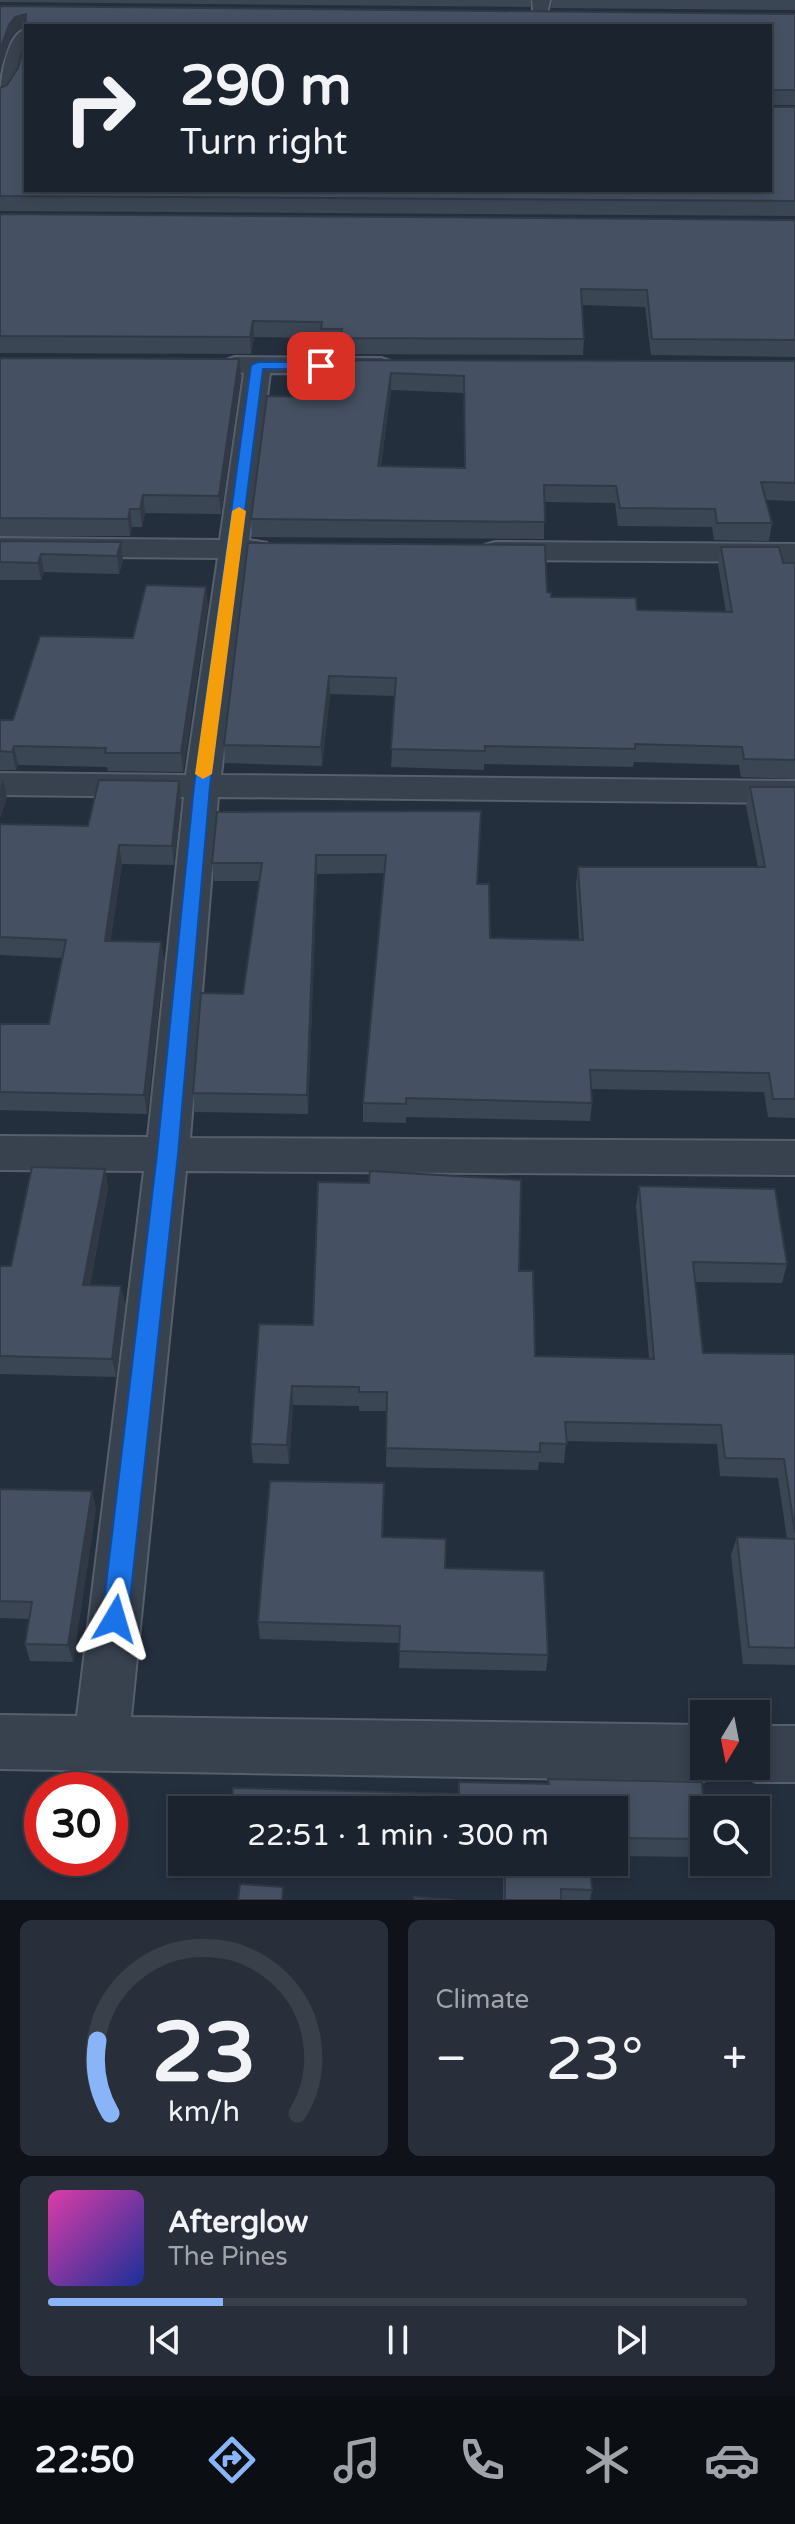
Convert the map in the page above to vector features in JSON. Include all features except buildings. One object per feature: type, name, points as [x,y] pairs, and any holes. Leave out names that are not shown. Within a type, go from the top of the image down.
[{"type":"street","points":[[4,104],[24,44]]},
{"type":"street","points":[[212,365],[400,366]]},
{"type":"street","points":[[101,1743],[167,1154],[202,786],[258,365]]},
{"type":"street","points":[[0,547],[281,550]]},
{"type":"street","points":[[468,551],[795,553]]},
{"type":"street","points":[[0,784],[795,792]]},
{"type":"street","points":[[0,1153],[795,1158]]},
{"type":"street","points":[[0,1742],[690,1753]]},
{"type":"street","points":[[770,1754],[795,1754]]},
{"type":"slow traffic","points":[[203,774],[239,511]]},
{"type":"route","points":[[115,1619],[167,1154],[202,786],[258,365],[321,366]]}]
